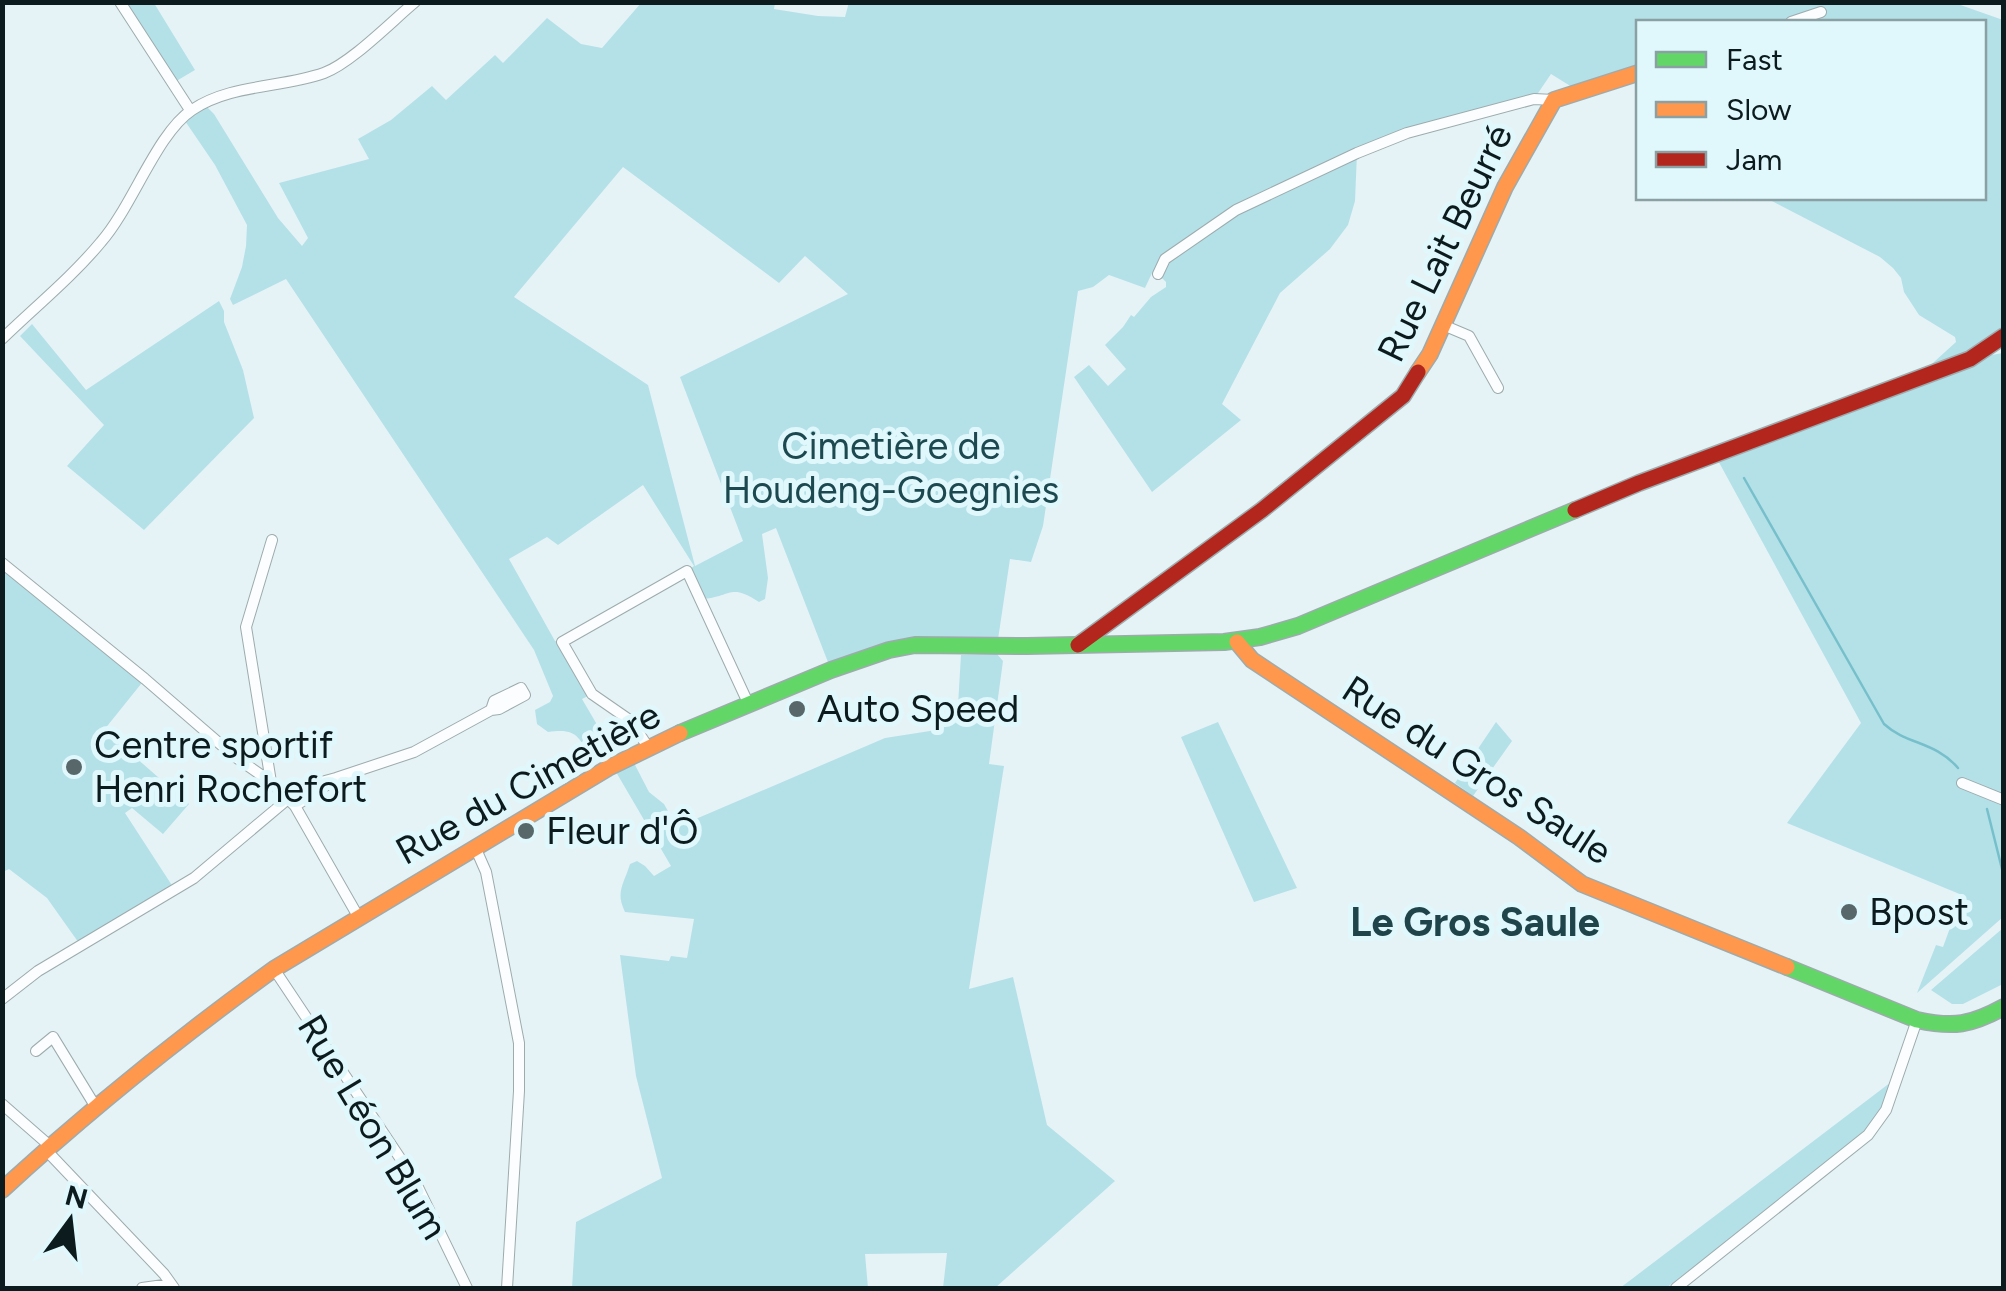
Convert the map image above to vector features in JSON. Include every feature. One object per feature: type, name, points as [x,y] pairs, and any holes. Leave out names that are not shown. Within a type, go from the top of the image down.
[{"type":"street","points":[[120,2],[190,110]]},
{"type":"street","points":[[2,339],[102,242],[168,135],[190,110],[214,98],[330,70],[415,2]]},
{"type":"street","points":[[1798,20],[1821,12]]},
{"type":"street","name":"Rue Lait Beurré","points":[[1078,645],[1262,510],[1394,406],[1430,354],[1505,187],[1554,100],[1636,74]]},
{"type":"street","points":[[1158,274],[1165,259],[1236,210],[1357,153],[1407,133],[1534,99],[1554,100]]},
{"type":"street","points":[[1443,325],[1469,336],[1498,388]]},
{"type":"street","points":[[1970,359],[2004,336]]},
{"type":"street","points":[[1970,359],[2004,353]]},
{"type":"street","name":"Rue du Cimetière","points":[[2,1190],[224,1005],[274,969],[608,768],[832,670],[909,646],[1236,642],[1298,626],[1655,478],[1970,359]]},
{"type":"street","points":[[271,782],[246,627],[272,540]]},
{"type":"street","points":[[2,563],[234,756],[271,782],[288,800],[359,918]]},
{"type":"street","points":[[648,748],[632,720],[592,694],[562,642],[687,571],[750,705]]},
{"type":"street","name":"Rue du Gros Saule","points":[[1236,642],[1252,660],[1520,837],[1582,884],[1917,1020],[1955,1028],[2004,1007]]},
{"type":"street","points":[[2,999],[38,971],[194,878],[288,800],[336,778],[414,752],[499,709],[523,691]]},
{"type":"street","points":[[288,800],[336,778]]},
{"type":"street","points":[[1962,783],[2004,800]]},
{"type":"street","points":[[475,847],[486,872],[519,1044],[520,1092],[507,1288]]},
{"type":"street","name":"Rue Léon Blum","points":[[274,969],[414,1179],[467,1288]]},
{"type":"street","points":[[1676,1288],[1868,1136],[1886,1110],[1917,1020]]},
{"type":"street","points":[[36,1051],[53,1037],[96,1109]]},
{"type":"street","points":[[2,1104],[48,1148],[172,1286]]},
{"type":"street","points":[[142,1288],[172,1286]]},
{"type":"green space","name":"Cimetière de Houdeng-Goegnies","points":[[849,2],[1952,2],[2003,20],[2003,336],[1974,358],[2003,353],[2003,917],[1917,993],[1936,945],[1943,947],[1962,895],[1787,823],[1861,723],[1715,455],[1913,381],[1956,342],[1955,337],[1919,315],[1904,292],[1901,278],[1880,257],[1770,200],[1986,200],[1986,20],[1636,20],[1636,74],[1580,92],[1551,74],[1534,99],[1357,153],[1355,201],[1348,225],[1330,249],[1280,293],[1222,404],[1241,420],[1152,492],[1074,377],[1089,365],[1108,386],[1126,369],[1105,345],[1131,315],[1134,317],[1166,287],[1166,282],[1152,273],[1145,288],[1109,275],[1093,287],[1078,291],[1043,526],[1031,562],[1010,559],[997,646],[928,644],[831,670],[776,528],[762,534],[768,578],[765,599],[759,602],[735,592],[700,599],[687,571],[694,566],[643,485],[558,545],[547,537],[509,559],[555,641],[562,642],[592,694],[582,699],[609,745],[608,751],[592,760],[576,736],[565,731],[548,732],[537,724],[535,710],[553,696],[534,650],[286,279],[233,305],[230,299],[242,267],[247,225],[215,165],[183,118],[204,104],[214,114],[278,218],[302,246],[308,238],[279,183],[369,159],[358,139],[391,120],[432,86],[446,100],[495,55],[503,63],[547,18],[581,44],[602,48],[641,3],[775,3],[774,9],[845,17]],"holes":[[[623,167],[779,283],[805,256],[848,294],[680,377],[743,541],[695,566],[648,385],[514,297]]]},
{"type":"green space","points":[[120,3],[154,3],[195,70],[173,83]]},
{"type":"green space","points":[[219,301],[243,370],[254,418],[144,530],[67,466],[104,425],[20,336],[32,324],[86,390]]},
{"type":"green space","name":"Centre sportif Henri Rochefort","points":[[3,563],[145,679],[104,730],[189,804],[163,834],[132,808],[125,813],[175,890],[81,946],[47,898],[9,869],[3,872]]},
{"type":"green space","points":[[997,654],[1003,661],[989,764],[1004,766],[969,989],[1013,977],[1047,1125],[1115,1181],[995,1288],[943,1288],[947,1253],[865,1254],[868,1288],[572,1288],[576,1222],[662,1178],[636,1076],[620,955],[669,961],[671,956],[687,958],[694,919],[625,912],[621,893],[630,864],[637,861],[654,876],[671,866],[616,772],[634,763],[649,792],[664,804],[677,827],[885,738],[957,722],[961,655]]},
{"type":"green space","points":[[1218,722],[1297,888],[1254,902],[1181,737]]},
{"type":"green space","points":[[1496,722],[1512,741],[1473,796],[1455,783]]},
{"type":"green space","points":[[2003,928],[2003,984],[1963,1004],[1952,1004],[1931,990]]},
{"type":"green space","points":[[1899,1076],[1868,1136],[1666,1288],[1620,1288]]},
{"type":"waterway","points":[[1744,478],[1884,724],[1940,753],[1958,768]]},
{"type":"waterway","points":[[1987,809],[2004,877]]},
{"type":"traffic: fast","points":[[680,733],[831,670],[915,645],[1224,642],[1260,637],[1298,626],[1575,510]]},
{"type":"traffic: fast","points":[[1787,967],[1917,1020],[1962,1023],[2004,1007]]},
{"type":"traffic: slow","points":[[1418,372],[1430,354],[1505,187],[1554,100],[1636,74]]},
{"type":"traffic: slow","points":[[1237,642],[1252,660],[1519,837],[1582,884],[1787,967]]},
{"type":"traffic: slow","points":[[2,1190],[135,1075],[274,969],[608,768],[680,733]]},
{"type":"traffic: jam","points":[[1575,510],[1970,359],[2004,336]]},
{"type":"traffic: jam","points":[[1078,645],[1262,510],[1403,396],[1418,372]]},
{"type":"place","name":"Auto Speed","points":[[797,709]]},
{"type":"place","name":"Centre sportif Henri Rochefort","points":[[74,767]]},
{"type":"place","name":"Fleur d'Ô","points":[[526,831]]},
{"type":"place","name":"Bpost","points":[[1849,912]]},
{"type":"district","name":"Le Gros Saule","points":[[1475,922]]}]
